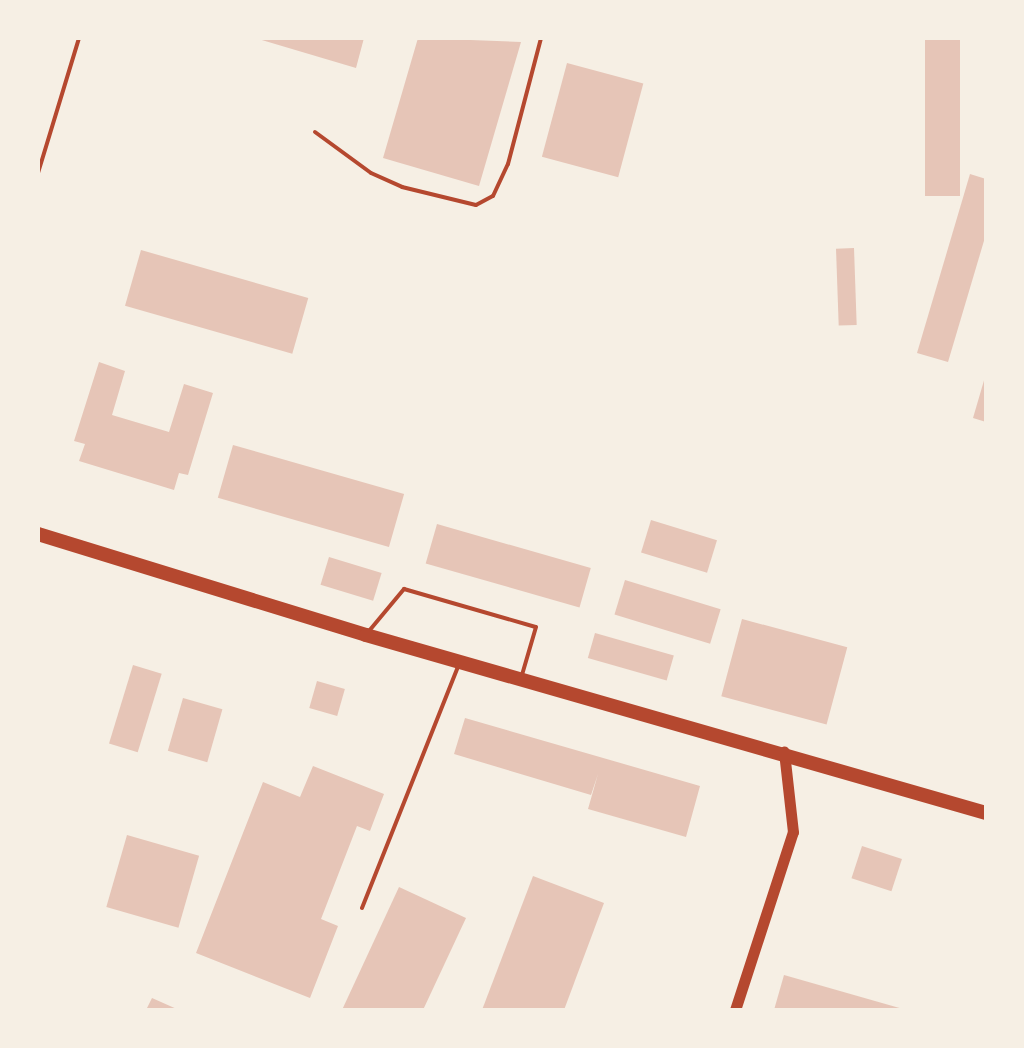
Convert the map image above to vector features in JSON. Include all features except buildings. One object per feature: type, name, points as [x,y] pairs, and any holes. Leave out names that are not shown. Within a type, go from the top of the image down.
[{"type":"highway","points":[[38,534],[366,635],[784,752],[986,813]]},
{"type":"street","points":[[735,1010],[793,832],[784,752]]},
{"type":"lane","points":[[38,173],[79,38]]},
{"type":"lane","points":[[315,132],[392,183],[476,205],[493,196],[508,164],[541,38]]},
{"type":"lane","points":[[366,635],[404,589],[536,627],[522,678]]},
{"type":"lane","points":[[362,908],[460,661]]}]
